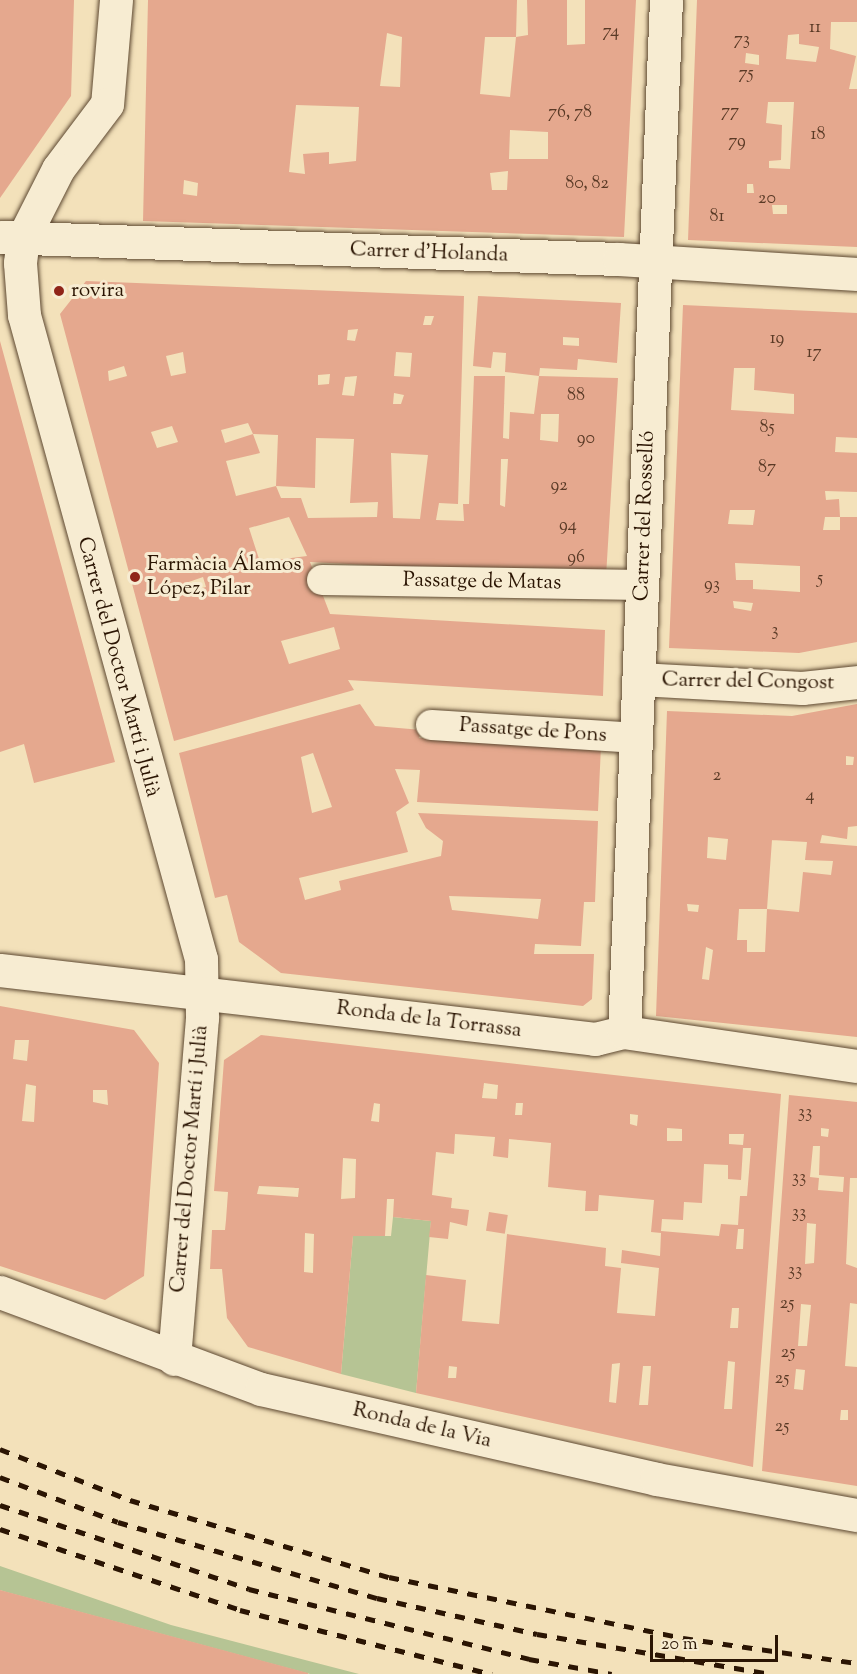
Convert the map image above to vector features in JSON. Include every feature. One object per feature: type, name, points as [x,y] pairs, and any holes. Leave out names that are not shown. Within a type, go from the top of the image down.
[{"type":"street","name":"Carrer del Doctor Martí i Julià","points":[[116,0],[107,104],[58,169],[12,238],[24,315],[201,959],[204,994],[174,1359]]},
{"type":"street","name":"Carrer del Rosselló","points":[[624,1032],[666,0]]},
{"type":"street","name":"Carrer d'Holanda","points":[[12,238],[656,261],[857,274]]},
{"type":"street","name":"Passatge de Matas","points":[[322,580],[642,585]]},
{"type":"street","name":"Carrer del Congost","points":[[639,679],[802,688],[857,682]]},
{"type":"street","name":"Passatge de Pons","points":[[431,724],[635,738]]},
{"type":"street","name":"Ronda de la Torrassa","points":[[0,970],[595,1039],[624,1032],[857,1066]]},
{"type":"street","name":"Ronda de la Via","points":[[0,1292],[174,1359],[272,1392],[656,1479],[857,1515]]},
{"type":"green space","points":[[393,1217],[431,1221],[416,1393],[341,1374],[353,1236],[391,1236]]},
{"type":"green space","points":[[0,1566],[171,1625],[359,1674],[310,1674],[6,1592],[0,1590]]},
{"type":"building","points":[[0,0],[74,0],[71,96],[0,198]]},
{"type":"building","points":[[148,0],[517,0],[516,37],[528,35],[527,0],[567,0],[567,45],[585,44],[585,0],[636,0],[624,237],[143,221]],"holes":[[[387,33],[402,37],[400,87],[380,86]],[[485,37],[516,37],[510,97],[480,94]],[[296,105],[359,107],[356,161],[329,164],[329,152],[303,154],[305,174],[289,172]],[[510,130],[548,132],[548,159],[509,159]],[[508,171],[507,190],[492,190],[490,173]],[[184,180],[198,183],[197,196],[183,194]]]},
{"type":"building","points":[[697,0],[857,0],[857,22],[831,22],[830,49],[856,56],[849,89],[857,89],[857,247],[688,240]],"holes":[[[799,34],[799,44],[819,47],[816,62],[786,59],[788,35]],[[746,53],[759,55],[759,65],[745,63]],[[768,102],[794,102],[790,169],[769,168],[769,161],[781,160],[782,125],[766,123]],[[747,184],[753,184],[754,193],[747,193]],[[772,205],[787,205],[787,214],[773,214]]]},
{"type":"building","points":[[86,281],[464,296],[458,504],[439,503],[436,520],[464,521],[463,504],[469,504],[474,376],[505,376],[503,438],[509,439],[510,412],[534,414],[539,376],[618,378],[606,577],[310,562],[330,614],[605,630],[603,696],[348,680],[354,690],[174,741],[60,314]],"holes":[[[425,316],[434,316],[431,325],[423,325]],[[358,329],[355,341],[347,340],[348,330]],[[183,352],[186,373],[171,376],[166,356]],[[396,352],[412,353],[410,377],[394,376]],[[124,366],[127,376],[109,381],[108,371]],[[330,374],[329,384],[318,385],[318,375]],[[357,376],[354,396],[342,395],[345,377]],[[394,393],[404,395],[401,404],[393,404]],[[541,414],[559,414],[558,442],[540,440]],[[248,423],[253,434],[225,443],[221,430]],[[172,426],[178,442],[157,448],[151,432]],[[253,434],[278,435],[276,486],[236,496],[226,461],[260,453]],[[316,438],[354,439],[350,503],[378,502],[377,517],[308,518],[301,498],[281,498],[276,486],[315,488]],[[391,453],[428,455],[420,519],[393,518]],[[501,459],[508,459],[505,507],[500,505]],[[289,517],[307,556],[260,562],[249,528]],[[203,577],[206,587],[185,593],[183,584]],[[334,627],[340,649],[289,664],[281,641]]]},
{"type":"building","points":[[478,296],[621,303],[617,363],[578,359],[577,370],[540,368],[539,376],[505,372],[506,353],[493,352],[491,368],[473,366]],"holes":[[[563,337],[579,338],[579,346],[563,345]]]},
{"type":"building","points":[[683,305],[857,313],[857,438],[836,437],[835,452],[857,453],[857,492],[825,491],[826,500],[839,499],[840,517],[857,517],[857,642],[799,653],[669,648]],"holes":[[[734,368],[755,368],[754,390],[794,394],[794,414],[731,410]],[[730,510],[755,510],[753,525],[728,524]],[[825,517],[840,517],[840,530],[823,530]],[[735,563],[800,566],[800,592],[753,589],[753,580],[736,580]],[[733,601],[753,603],[751,611],[734,608]]]},
{"type":"building","points":[[0,341],[115,762],[34,783],[24,744],[0,752]]},
{"type":"building","points":[[360,704],[375,726],[422,730],[419,738],[601,746],[598,811],[417,802],[420,770],[395,769],[409,803],[396,812],[408,852],[299,878],[305,900],[341,890],[339,881],[441,856],[443,841],[426,828],[418,813],[598,821],[595,902],[584,902],[581,946],[535,944],[534,954],[594,954],[592,999],[583,1006],[281,973],[239,942],[227,895],[215,898],[179,753]],"holes":[[[313,753],[332,807],[312,813],[301,757]],[[449,896],[541,899],[538,919],[452,910]]]},
{"type":"building","points":[[857,704],[857,826],[848,827],[847,839],[822,835],[820,843],[857,846],[857,1037],[656,1016],[667,711],[792,716]],"holes":[[[846,756],[854,757],[853,765],[846,765]],[[708,837],[728,839],[726,860],[707,858]],[[772,840],[807,842],[805,860],[833,861],[831,875],[803,872],[799,912],[767,909]],[[687,904],[699,905],[698,912],[688,911]],[[739,909],[767,909],[765,952],[747,952],[747,940],[737,940]],[[706,947],[713,950],[709,980],[702,979]]]},
{"type":"building","points":[[0,1006],[134,1030],[159,1063],[144,1276],[105,1300],[0,1266]],"holes":[[[15,1040],[29,1040],[27,1061],[13,1059]],[[26,1084],[36,1086],[34,1122],[22,1121]],[[93,1090],[107,1090],[108,1105],[93,1102]]]},
{"type":"building","points":[[261,1035],[781,1094],[753,1467],[416,1393],[426,1275],[466,1280],[462,1321],[499,1324],[507,1234],[606,1248],[605,1266],[621,1268],[617,1313],[655,1316],[659,1268],[621,1263],[622,1250],[660,1256],[661,1233],[651,1232],[654,1200],[599,1195],[598,1211],[585,1211],[586,1191],[548,1187],[551,1143],[509,1139],[508,1158],[493,1156],[495,1137],[455,1134],[454,1154],[436,1152],[432,1195],[452,1198],[451,1208],[469,1210],[467,1226],[450,1222],[448,1239],[429,1237],[431,1221],[393,1217],[394,1199],[387,1199],[385,1236],[353,1236],[341,1374],[248,1347],[227,1318],[222,1269],[210,1269],[212,1230],[225,1230],[228,1192],[214,1191],[224,1060]],"holes":[[[484,1083],[498,1085],[497,1099],[482,1098]],[[374,1103],[380,1104],[379,1122],[371,1121]],[[516,1103],[523,1103],[522,1115],[515,1115]],[[630,1114],[638,1115],[637,1126],[630,1124]],[[667,1128],[682,1129],[682,1141],[667,1141]],[[729,1134],[744,1134],[743,1145],[729,1144]],[[743,1148],[751,1148],[747,1196],[740,1196],[738,1225],[721,1224],[719,1236],[661,1231],[662,1219],[683,1220],[684,1202],[702,1203],[704,1164],[728,1165],[728,1179],[741,1180]],[[343,1158],[356,1159],[355,1198],[341,1199]],[[259,1186],[299,1188],[298,1197],[257,1194]],[[738,1229],[744,1229],[743,1249],[736,1249]],[[305,1233],[314,1234],[313,1273],[304,1272]],[[732,1308],[739,1308],[738,1328],[730,1328]],[[728,1361],[735,1362],[732,1409],[724,1409]],[[620,1363],[616,1403],[609,1402],[612,1364]],[[449,1366],[457,1367],[456,1378],[448,1378]],[[643,1366],[651,1366],[648,1405],[639,1405]]]},
{"type":"building","points":[[789,1095],[857,1102],[857,1178],[850,1178],[846,1264],[857,1268],[857,1304],[850,1303],[845,1366],[857,1367],[857,1486],[762,1471]],"holes":[[[821,1128],[829,1129],[828,1137],[821,1136]],[[813,1146],[820,1146],[819,1175],[844,1177],[843,1192],[818,1190],[819,1178],[810,1177]],[[807,1223],[816,1224],[814,1263],[805,1264]],[[801,1304],[811,1305],[807,1346],[798,1346]],[[796,1369],[805,1370],[803,1390],[794,1389]],[[841,1410],[848,1410],[848,1420],[840,1420]]]},
{"type":"building","points":[[489,1212],[508,1215],[505,1234],[486,1231]]},
{"type":"building","points":[[0,1590],[308,1673],[308,1674],[0,1674]]},
{"type":"railway","points":[[0,1449],[130,1500],[389,1577],[683,1638],[857,1663]]},
{"type":"railway","points":[[0,1477],[118,1522],[377,1598],[537,1634],[771,1674]]},
{"type":"railway","points":[[0,1505],[249,1589],[529,1659],[612,1674]]},
{"type":"railway","points":[[0,1529],[240,1610],[492,1674]]},
{"type":"place","name":"rovira","points":[[59,291]]},
{"type":"place","name":"Farmàcia Álamos López, Pilar","points":[[135,577]]}]
